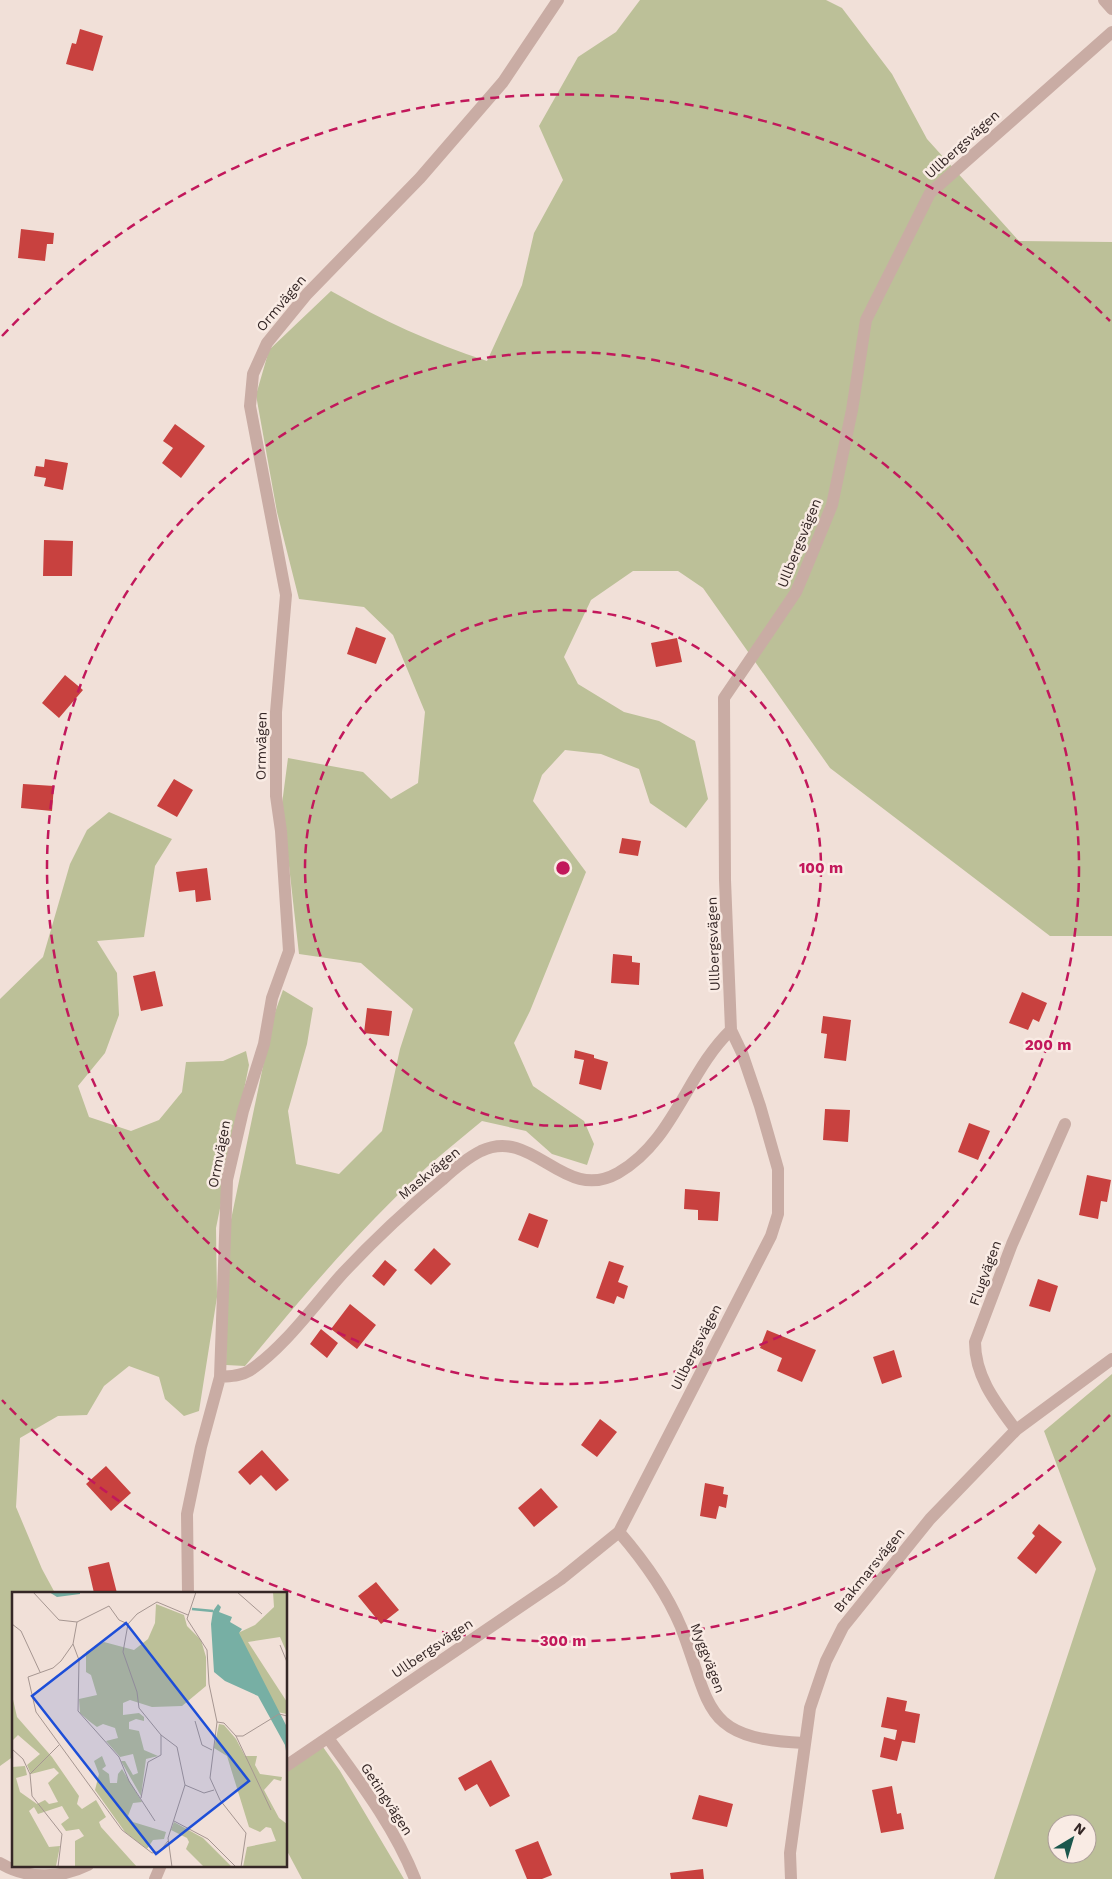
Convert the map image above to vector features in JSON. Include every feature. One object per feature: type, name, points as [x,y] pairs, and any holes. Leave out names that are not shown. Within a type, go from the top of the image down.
[{"type":"street","name":"Ormvägen","points":[[188,1592],[187,1514],[201,1447],[220,1377],[227,1180],[243,1111],[264,1044],[272,998],[289,951],[281,832],[276,796],[276,712],[286,595],[250,406],[253,374],[267,343],[307,294],[420,178],[503,82],[558,0]]},
{"type":"street","points":[[1104,0],[1112,9]]},
{"type":"street","name":"Ullbergsvägen","points":[[288,1765],[561,1579],[619,1532],[771,1236],[778,1214],[778,1169],[760,1106],[731,1030],[725,880],[724,698],[796,592],[832,505],[852,410],[866,320],[930,193],[1112,32]]},
{"type":"street","name":"Maskvägen","points":[[220,1377],[247,1372],[270,1356],[344,1272],[390,1225],[460,1164],[482,1151],[494,1147],[522,1148],[557,1171],[580,1180],[600,1180],[618,1173],[657,1141],[716,1044],[731,1030]]},
{"type":"street","name":"Flugvägen","points":[[1016,1430],[992,1398],[975,1357],[975,1342],[1012,1244],[1064,1124]]},
{"type":"street","name":"Brakmarsvägen","points":[[791,1879],[790,1854],[810,1708],[826,1660],[843,1627],[930,1519],[1016,1430],[1112,1359]]},
{"type":"street","name":"Myggvägen","points":[[619,1532],[656,1578],[680,1626],[695,1674],[712,1710],[736,1732],[748,1737],[776,1742],[804,1743]]},
{"type":"street","name":"Getingvägen","points":[[328,1738],[390,1830],[415,1879]]},
{"type":"street","points":[[0,1863],[11,1871],[21,1874],[56,1878],[86,1866]]},
{"type":"street","points":[[155,1879],[161,1866]]},
{"type":"green space","points":[[640,0],[826,0],[842,8],[892,74],[927,139],[1019,241],[1112,242],[1112,936],[1050,936],[830,768],[703,588],[678,571],[633,571],[591,600],[564,657],[578,684],[624,712],[659,721],[695,741],[708,799],[686,828],[650,803],[639,769],[601,754],[565,750],[542,775],[533,801],[586,872],[530,1011],[514,1043],[533,1086],[584,1121],[594,1144],[587,1165],[552,1154],[526,1131],[482,1121],[427,1167],[379,1214],[310,1289],[245,1366],[226,1365],[228,1234],[273,1018],[283,990],[313,1008],[307,1044],[288,1111],[296,1164],[339,1174],[382,1131],[400,1049],[413,1009],[361,963],[299,954],[282,804],[288,758],[363,772],[391,799],[418,783],[425,712],[393,635],[364,607],[299,599],[277,512],[256,395],[269,350],[331,291],[407,330],[446,347],[487,361],[522,285],[534,233],[563,180],[539,126],[578,57],[616,32]]},
{"type":"green space","points":[[109,812],[172,839],[155,866],[144,937],[97,941],[117,973],[119,1015],[105,1053],[78,1086],[89,1117],[131,1131],[159,1120],[182,1092],[186,1062],[223,1061],[246,1051],[249,1065],[216,1228],[217,1297],[199,1411],[184,1416],[165,1399],[159,1377],[129,1366],[104,1386],[87,1415],[58,1416],[20,1438],[16,1507],[42,1569],[54,1592],[12,1592],[12,1757],[0,1766],[0,999],[43,957],[70,864],[87,830]]},
{"type":"green space","points":[[1112,1374],[1112,1879],[994,1879],[1096,1569],[1044,1431]]},
{"type":"green space","points":[[323,1747],[340,1771],[404,1879],[302,1879],[288,1853],[288,1764]]},
{"type":"building","points":[[80,29],[103,36],[93,71],[66,64],[72,43],[76,44]]},
{"type":"building","points":[[21,229],[54,233],[53,244],[47,244],[45,261],[18,258]]},
{"type":"building","points":[[175,424],[205,446],[181,478],[162,463],[173,448],[163,441]]},
{"type":"building","points":[[45,459],[68,463],[63,490],[44,486],[46,478],[34,476],[36,466],[44,467]]},
{"type":"building","points":[[44,540],[73,541],[72,576],[43,576]]},
{"type":"building","points":[[356,627],[386,638],[376,664],[347,654]]},
{"type":"building","points":[[677,638],[682,662],[656,667],[651,643]]},
{"type":"building","points":[[65,675],[83,690],[59,718],[42,703]]},
{"type":"building","points":[[174,779],[193,790],[177,817],[157,806]]},
{"type":"building","points":[[23,784],[54,786],[52,811],[21,808]]},
{"type":"building","points":[[622,838],[641,841],[638,856],[619,853]]},
{"type":"building","points":[[207,868],[211,900],[196,902],[195,890],[179,892],[176,872]]},
{"type":"building","points":[[613,954],[632,956],[632,962],[640,963],[639,985],[611,983]]},
{"type":"building","points":[[155,971],[163,1006],[141,1011],[133,976]]},
{"type":"building","points":[[1022,992],[1047,1003],[1039,1022],[1033,1019],[1028,1030],[1009,1023]]},
{"type":"building","points":[[367,1008],[392,1011],[389,1036],[364,1033]]},
{"type":"building","points":[[823,1016],[851,1020],[846,1061],[824,1058],[827,1034],[821,1033]]},
{"type":"building","points":[[575,1050],[594,1055],[594,1058],[608,1062],[601,1090],[579,1084],[584,1060],[574,1058]]},
{"type":"building","points":[[825,1109],[850,1110],[848,1142],[823,1140]]},
{"type":"building","points":[[969,1123],[990,1131],[978,1160],[958,1152]]},
{"type":"building","points":[[1087,1175],[1111,1180],[1107,1202],[1101,1201],[1098,1219],[1079,1215]]},
{"type":"building","points":[[685,1189],[720,1192],[718,1221],[698,1220],[698,1210],[684,1209]]},
{"type":"building","points":[[529,1213],[548,1220],[538,1248],[518,1240]]},
{"type":"building","points":[[434,1248],[451,1264],[431,1285],[414,1270]]},
{"type":"building","points":[[385,1260],[397,1270],[384,1286],[372,1276]]},
{"type":"building","points":[[609,1261],[624,1266],[618,1282],[628,1286],[624,1299],[617,1296],[614,1304],[596,1298]]},
{"type":"building","points":[[1038,1279],[1058,1286],[1050,1312],[1029,1306]]},
{"type":"building","points":[[350,1304],[376,1325],[357,1349],[331,1329]]},
{"type":"building","points":[[321,1329],[338,1343],[327,1358],[310,1344]]},
{"type":"building","points":[[767,1330],[816,1350],[802,1382],[777,1371],[782,1358],[760,1348]]},
{"type":"building","points":[[894,1350],[902,1377],[882,1384],[873,1357]]},
{"type":"building","points":[[600,1419],[617,1432],[597,1457],[581,1445]]},
{"type":"building","points":[[262,1450],[289,1480],[276,1491],[261,1475],[250,1485],[238,1472]]},
{"type":"building","points":[[106,1466],[131,1493],[111,1511],[86,1484]]},
{"type":"building","points":[[705,1483],[724,1487],[723,1494],[728,1495],[726,1508],[719,1506],[716,1519],[700,1516]]},
{"type":"building","points":[[541,1488],[558,1507],[534,1527],[518,1508]]},
{"type":"building","points":[[1039,1524],[1062,1542],[1036,1574],[1017,1558],[1035,1536],[1032,1533]]},
{"type":"building","points":[[109,1562],[117,1592],[94,1592],[88,1567]]},
{"type":"building","points":[[376,1582],[399,1610],[381,1624],[358,1596]]},
{"type":"building","points":[[887,1697],[907,1701],[905,1711],[920,1714],[915,1743],[902,1741],[897,1761],[880,1757],[884,1737],[895,1740],[897,1730],[881,1727]]},
{"type":"building","points":[[491,1760],[510,1796],[490,1807],[477,1784],[465,1791],[458,1778]]},
{"type":"building","points":[[892,1786],[897,1814],[901,1813],[904,1829],[881,1833],[872,1790]]},
{"type":"building","points":[[699,1795],[733,1804],[727,1827],[692,1819]]},
{"type":"building","points":[[538,1841],[552,1875],[542,1879],[527,1879],[515,1850]]},
{"type":"building","points":[[703,1869],[704,1879],[671,1879],[670,1873]]}]
